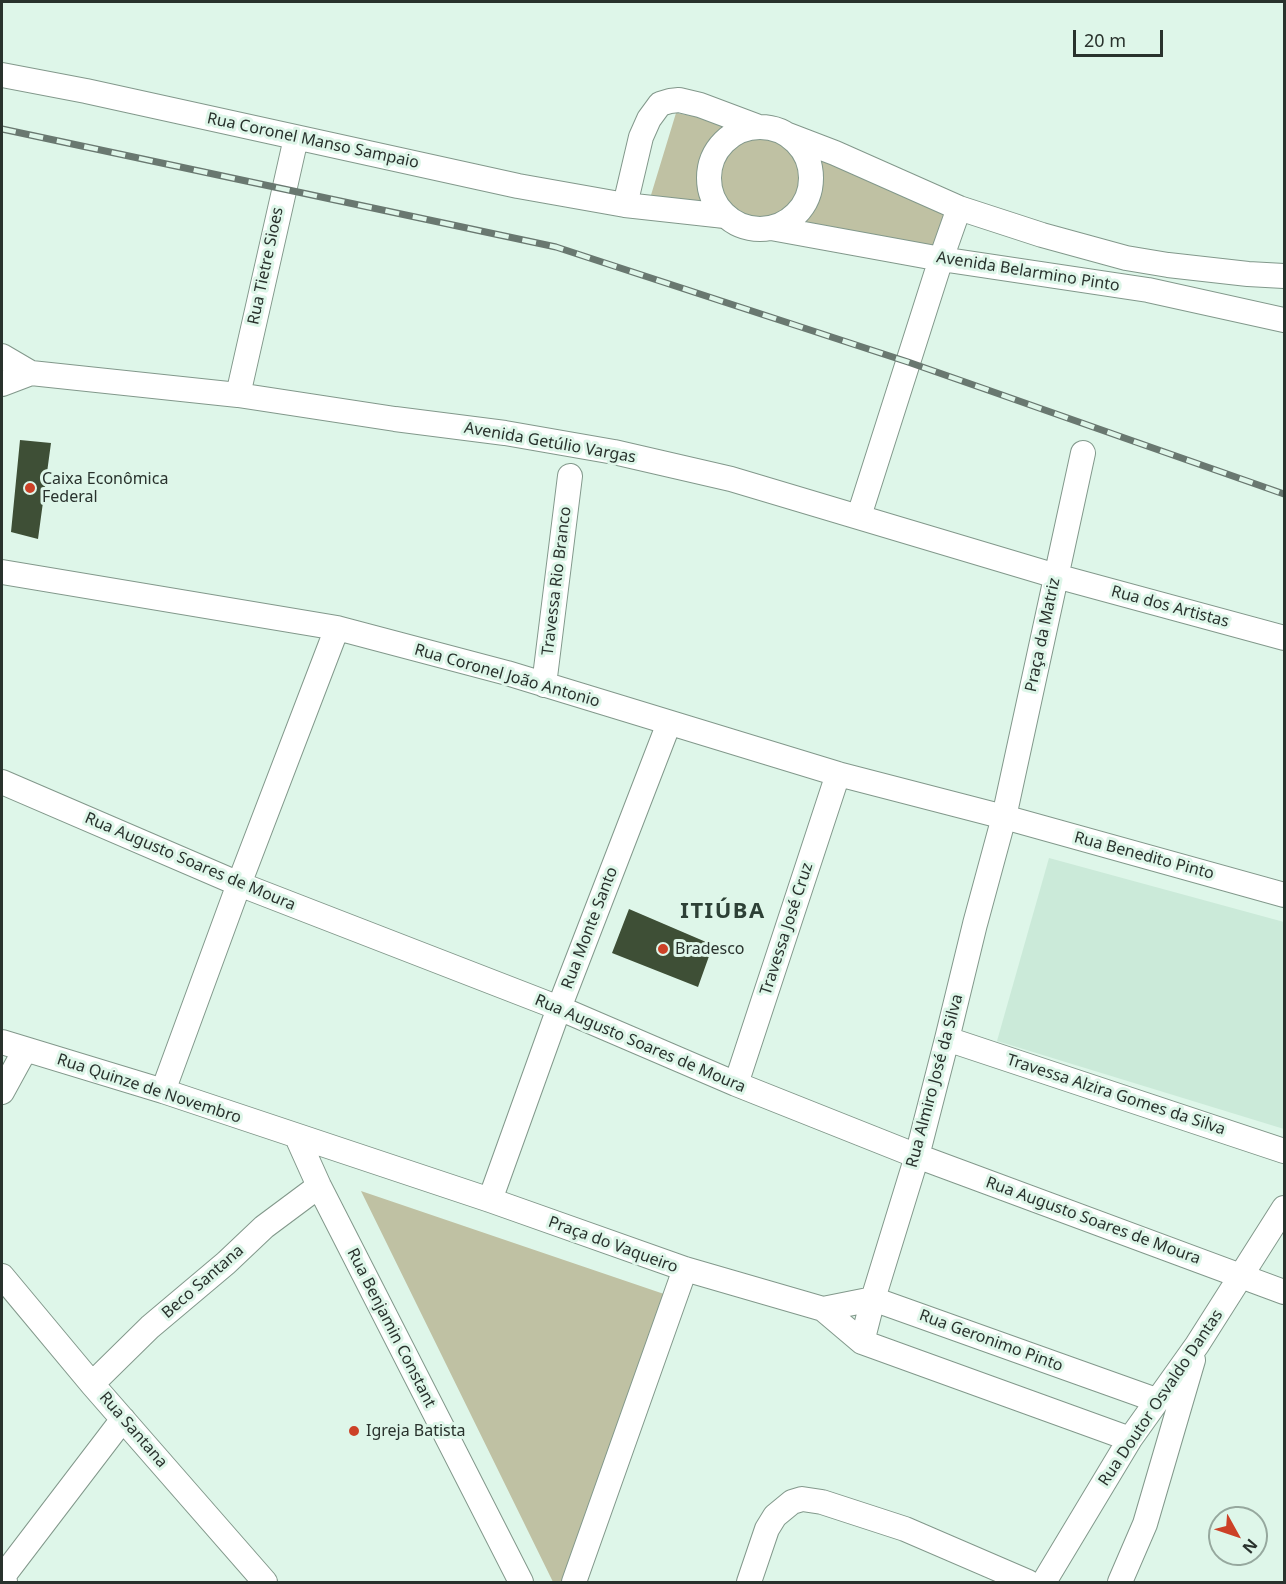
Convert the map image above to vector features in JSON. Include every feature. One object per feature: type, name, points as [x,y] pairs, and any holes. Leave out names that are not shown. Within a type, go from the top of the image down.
[{"type":"street","name":"Rua Coronel Manso Sampaio","points":[[2,75],[86,91],[518,186],[625,205]]},
{"type":"street","name":"Avenida Belarmino Pinto","points":[[1284,276],[1168,265],[1126,258],[1042,236],[959,208],[772,128],[756,126],[700,105],[679,100],[660,104],[649,119],[641,137],[625,205],[725,216],[739,225],[755,230],[771,228],[941,260],[1148,290],[1284,320]]},
{"type":"street","points":[[725,216],[715,202],[709,186],[712,162],[725,141],[739,131],[756,126]]},
{"type":"street","points":[[771,228],[788,221],[800,210],[808,195],[811,178],[808,161],[800,146],[788,135]]},
{"type":"street","name":"Rua Tietre Sioes","points":[[238,395],[296,138]]},
{"type":"street","points":[[859,516],[959,208]]},
{"type":"street","points":[[1241,310],[1248,274]]},
{"type":"street","name":"Avenida Getúlio Vargas","points":[[2,356],[31,373],[238,395],[505,433],[614,452],[731,479],[1056,576]]},
{"type":"street","name":"Avenida Getúlio Vargas","points":[[2,384],[31,373]]},
{"type":"street","name":"Praça da Matriz","points":[[1004,818],[1083,453]]},
{"type":"street","name":"Travessa Rio Branco","points":[[544,685],[570,476]]},
{"type":"street","name":"Rua Coronel João Antonio","points":[[2,572],[337,628],[507,673],[838,774],[1004,818]]},
{"type":"street","name":"Rua dos Artistas","points":[[1056,576],[1284,638]]},
{"type":"street","points":[[163,1091],[337,628]]},
{"type":"street","name":"Rua Monte Santo","points":[[490,1200],[559,1008],[669,723]]},
{"type":"street","name":"Travessa José Cruz","points":[[735,1084],[838,774]]},
{"type":"street","name":"Rua Augusto Soares de Moura","points":[[2,782],[239,884],[559,1008],[735,1084],[917,1156],[1284,1292]]},
{"type":"street","name":"Rua Benedito Pinto","points":[[1004,818],[1284,895]]},
{"type":"street","name":"Rua Almiro José da Silva","points":[[862,1342],[917,1156],[1004,818]]},
{"type":"street","name":"Travessa Alzira Gomes da Silva","points":[[948,1040],[1284,1150]]},
{"type":"street","name":"Rua Quinze de Novembro","points":[[2,1042],[163,1091],[297,1137]]},
{"type":"street","points":[[2,1092],[25,1050]]},
{"type":"street","name":"Praça do Vaqueiro","points":[[297,1137],[490,1200],[685,1269],[574,1582]]},
{"type":"street","name":"Rua Benjamin Constant","points":[[297,1137],[319,1186],[521,1582]]},
{"type":"street","name":"Beco Santana","points":[[92,1384],[150,1327],[226,1263],[264,1227],[319,1186]]},
{"type":"street","name":"Rua Doutor Osvaldo Dantas","points":[[1044,1582],[1130,1438],[1197,1345],[1284,1208]]},
{"type":"street","points":[[685,1269],[823,1309],[862,1342],[1130,1438]]},
{"type":"street","name":"Rua Santana","points":[[2,1276],[92,1384],[265,1582]]},
{"type":"street","points":[[823,1309],[873,1299]]},
{"type":"street","name":"Rua Geronimo Pinto","points":[[873,1299],[1156,1400]]},
{"type":"street","points":[[1120,1582],[1145,1524],[1197,1345]]},
{"type":"street","points":[[5,1572],[123,1419]]},
{"type":"street","points":[[749,1582],[767,1529],[775,1516],[792,1502],[802,1499],[822,1502],[905,1529],[1028,1582]]},
{"type":"shaded area","points":[[676,113],[768,130],[959,208],[941,259],[644,218]]},
{"type":"shaded area","points":[[1049,858],[1284,922],[1284,1129],[997,1041]]},
{"type":"shaded area","points":[[361,1191],[664,1294],[572,1582],[553,1582]]},
{"type":"building","name":"Caixa Econômica Federal","points":[[20,440],[51,443],[38,539],[11,532]]},
{"type":"building","name":"Bradesco","points":[[629,909],[713,945],[698,987],[612,953]]},
{"type":"railway","points":[[2,129],[556,247],[908,362],[1284,494]]},
{"type":"place","name":"Caixa Econômica Federal","points":[[30,488]]},
{"type":"place","name":"Bradesco","points":[[663,949]]},
{"type":"place","name":"Igreja Batista","points":[[354,1431]]},
{"type":"district","name":"ITIÚBA","points":[[723,912]]}]
